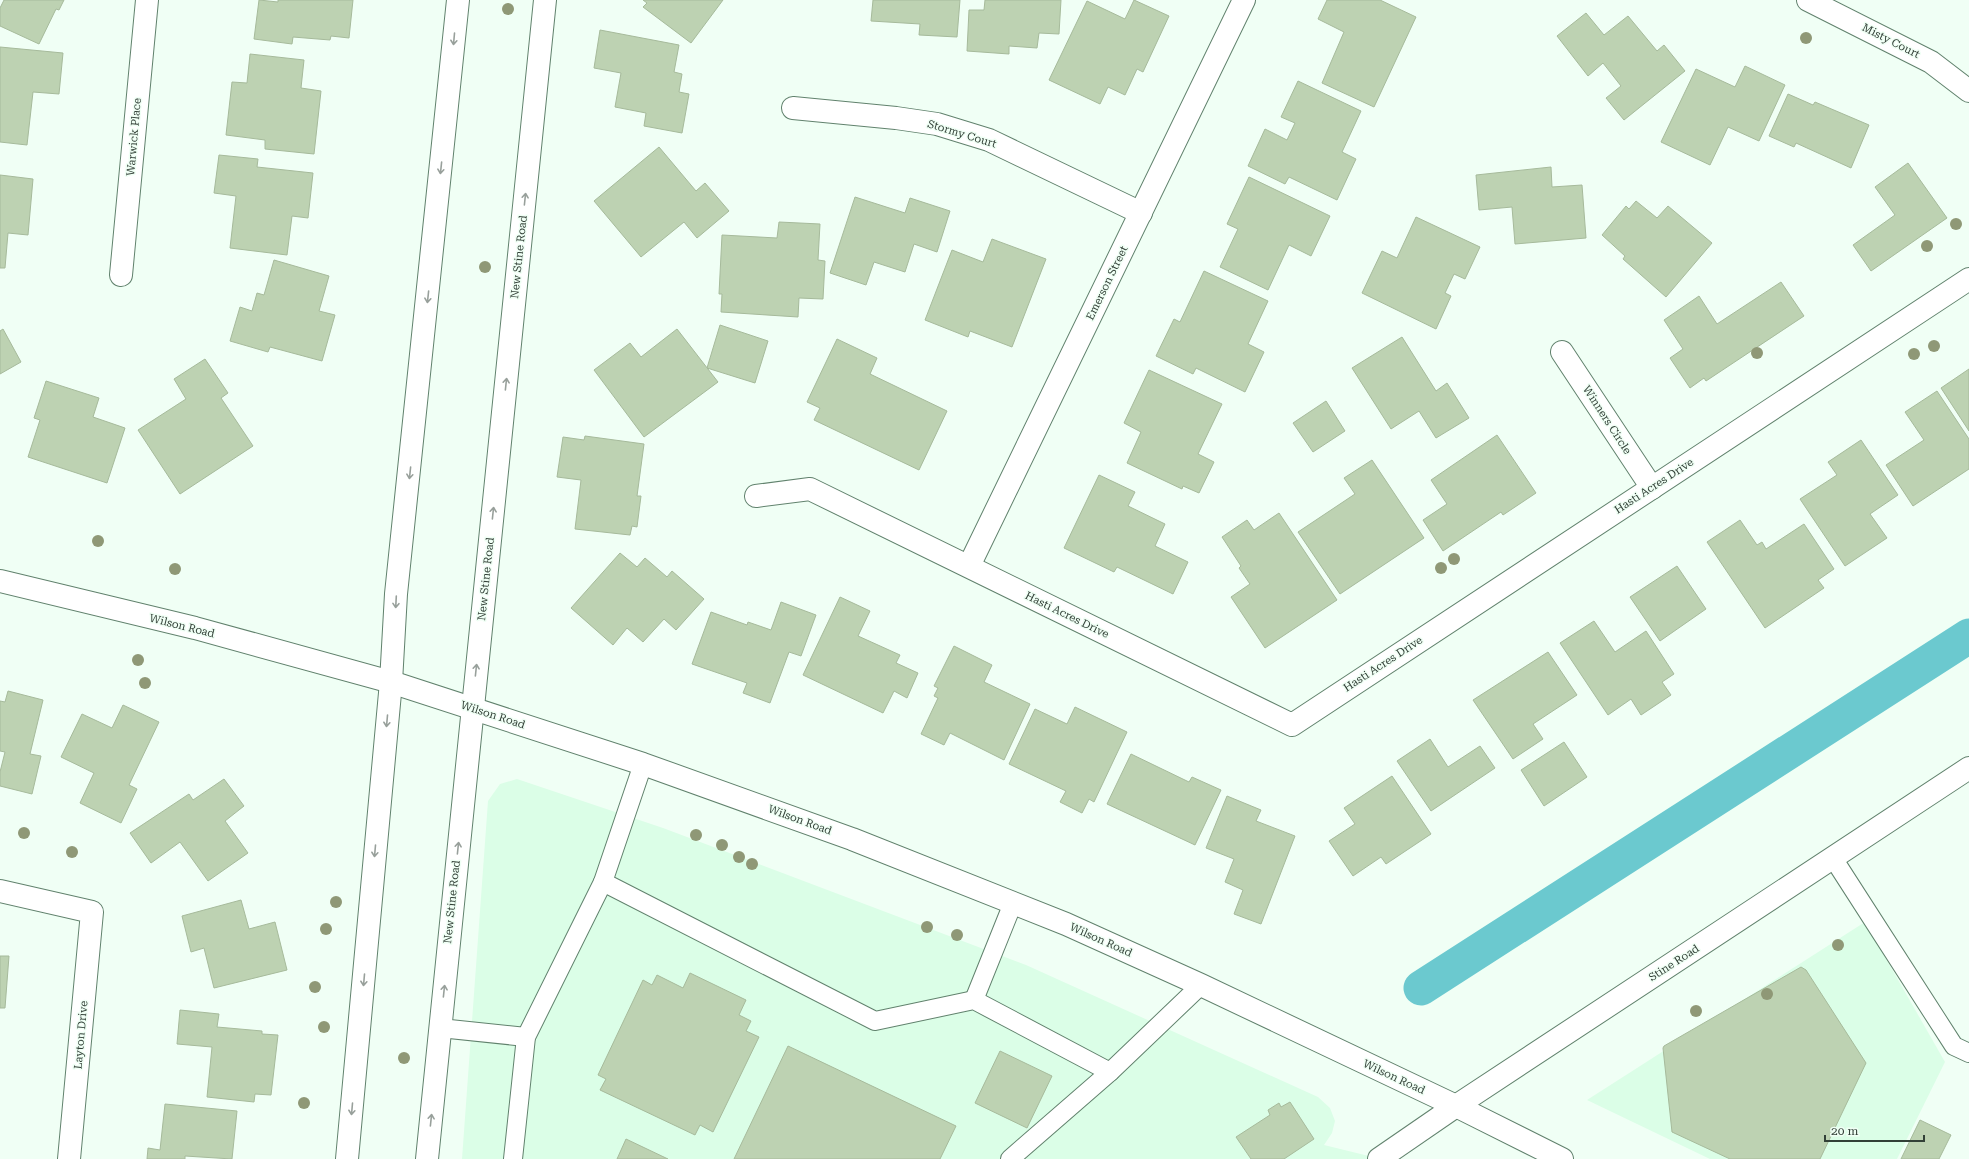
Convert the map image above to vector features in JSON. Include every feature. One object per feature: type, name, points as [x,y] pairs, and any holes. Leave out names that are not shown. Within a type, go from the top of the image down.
[{"type":"street","name":"Warwick Place","points":[[121,275],[147,0]]},
{"type":"street","points":[[347,1159],[391,682],[396,594],[458,0]]},
{"type":"street","name":"New Stine Road","points":[[427,1159],[545,0]]},
{"type":"street","name":"Emerson Street","points":[[969,566],[1244,0]]},
{"type":"street","name":"Misty Court","points":[[1808,0],[1931,62],[1969,90]]},
{"type":"street","name":"Stormy Court","points":[[793,108],[896,118],[938,124],[989,140],[1141,213]]},
{"type":"street","name":"Hasti Acres Drive","points":[[756,496],[810,489],[1292,725],[1969,279]]},
{"type":"street","name":"Winners Circle","points":[[1562,352],[1652,488]]},
{"type":"street","name":"Wilson Road","points":[[0,582],[195,628],[391,682],[643,764],[852,839],[1066,924],[1201,985],[1456,1106],[1562,1159]]},
{"type":"street","name":"Stine Road","points":[[1380,1159],[1456,1106],[1969,768]]},
{"type":"street","name":"Layton Drive","points":[[0,891],[92,912],[69,1159]]},
{"type":"lane","points":[[512,1159],[526,1037],[603,882],[643,764]]},
{"type":"lane","points":[[1833,858],[1954,1046],[1969,1053]]},
{"type":"lane","points":[[603,882],[875,1021],[974,1000],[1110,1072]]},
{"type":"lane","points":[[974,1000],[1013,903]]},
{"type":"lane","points":[[1010,1159],[1110,1072],[1201,985]]},
{"type":"lane","points":[[440,1028],[526,1037]]},
{"type":"shaded area","points":[[517,779],[663,828],[1026,965],[1318,1097],[1330,1108],[1335,1121],[1332,1133],[1324,1145],[1381,1159],[462,1159],[488,801],[500,784]]},
{"type":"shaded area","points":[[1865,922],[1945,1062],[1897,1159],[1710,1159],[1587,1100]]},
{"type":"building","points":[[4,0],[64,0],[59,10],[56,9],[39,44],[0,26],[0,8]]},
{"type":"building","points":[[259,0],[278,2],[278,0],[353,0],[349,38],[331,36],[330,40],[293,37],[292,44],[254,39]]},
{"type":"building","points":[[643,0],[723,0],[691,43],[643,7],[647,3]]},
{"type":"building","points":[[873,0],[960,0],[957,37],[919,35],[920,24],[871,21]]},
{"type":"building","points":[[985,0],[1061,0],[1059,34],[1039,33],[1037,48],[1009,46],[1009,54],[967,51],[969,10],[984,10]]},
{"type":"building","points":[[1134,0],[1169,16],[1143,72],[1137,69],[1125,95],[1108,87],[1100,104],[1049,80],[1087,1],[1125,19]]},
{"type":"building","points":[[1327,0],[1380,0],[1416,17],[1374,107],[1322,83],[1344,32],[1318,19]]},
{"type":"building","points":[[1586,13],[1604,35],[1628,16],[1657,51],[1664,45],[1685,71],[1624,120],[1606,98],[1621,86],[1603,63],[1588,76],[1557,36]]},
{"type":"building","points":[[600,30],[679,45],[674,72],[682,74],[679,92],[689,94],[682,133],[644,126],[646,113],[615,107],[621,73],[594,68]]},
{"type":"building","points":[[0,47],[63,53],[59,94],[33,92],[27,145],[0,142]]},
{"type":"building","points":[[250,54],[304,60],[301,88],[321,91],[314,154],[265,149],[265,140],[226,135],[232,82],[247,83]]},
{"type":"building","points":[[1745,66],[1785,85],[1759,141],[1728,127],[1710,165],[1661,142],[1696,69],[1735,87]]},
{"type":"building","points":[[1298,81],[1361,111],[1342,152],[1356,159],[1337,200],[1289,177],[1285,184],[1248,166],[1265,129],[1287,140],[1295,123],[1281,117]]},
{"type":"building","points":[[1788,94],[1813,105],[1815,102],[1869,125],[1851,168],[1796,143],[1794,147],[1769,136]]},
{"type":"building","points":[[659,147],[696,191],[705,183],[729,211],[697,238],[684,222],[641,257],[594,201]]},
{"type":"building","points":[[219,155],[258,159],[257,167],[313,173],[308,218],[292,216],[287,255],[230,248],[236,196],[214,193]]},
{"type":"building","points":[[1908,163],[1947,218],[1871,271],[1853,245],[1895,215],[1875,187]]},
{"type":"building","points":[[1551,167],[1552,187],[1582,185],[1586,238],[1515,244],[1512,207],[1479,210],[1476,175]]},
{"type":"building","points":[[0,175],[33,179],[28,235],[8,233],[5,268],[0,268]]},
{"type":"building","points":[[1249,177],[1330,216],[1311,256],[1289,245],[1268,290],[1220,267],[1238,229],[1227,224]]},
{"type":"building","points":[[855,197],[905,213],[910,198],[950,211],[937,252],[914,244],[905,272],[874,262],[866,285],[830,273]]},
{"type":"building","points":[[1636,201],[1657,218],[1668,206],[1712,243],[1666,297],[1623,259],[1625,256],[1602,235],[1626,206],[1629,209]]},
{"type":"building","points":[[1416,217],[1480,247],[1465,279],[1454,274],[1445,293],[1451,296],[1436,329],[1362,293],[1382,251],[1397,258]]},
{"type":"building","points":[[779,222],[820,224],[818,260],[825,261],[823,299],[799,298],[798,317],[721,312],[722,294],[719,294],[722,235],[777,238]]},
{"type":"building","points":[[992,239],[1046,259],[1012,347],[970,331],[968,337],[925,320],[952,250],[983,262]]},
{"type":"building","points":[[274,260],[329,276],[319,311],[335,315],[322,361],[270,347],[268,352],[230,341],[240,307],[252,311],[257,293],[264,295]]},
{"type":"building","points":[[1204,271],[1268,301],[1248,344],[1264,352],[1245,392],[1196,368],[1193,374],[1156,356],[1174,319],[1180,322]]},
{"type":"building","points":[[1781,282],[1804,316],[1706,381],[1704,378],[1690,388],[1670,358],[1683,349],[1664,320],[1699,296],[1717,324]]},
{"type":"building","points":[[720,325],[768,341],[755,383],[707,368]]},
{"type":"building","points":[[3,329],[21,362],[0,374],[0,331]]},
{"type":"building","points":[[677,329],[718,382],[644,437],[594,370],[630,343],[641,357]]},
{"type":"building","points":[[1402,337],[1436,391],[1447,383],[1469,418],[1436,438],[1419,411],[1391,429],[1352,368]]},
{"type":"building","points":[[837,339],[877,358],[870,374],[947,411],[919,470],[814,420],[820,408],[807,402]]},
{"type":"building","points":[[205,359],[228,393],[221,398],[253,446],[180,494],[138,430],[186,399],[174,379]]},
{"type":"building","points":[[1969,369],[1969,431],[1941,388]]},
{"type":"building","points":[[1149,370],[1222,404],[1198,454],[1214,462],[1199,493],[1183,486],[1182,489],[1127,463],[1141,432],[1124,423]]},
{"type":"building","points":[[46,381],[99,398],[93,417],[125,428],[107,483],[28,457],[40,420],[34,418]]},
{"type":"building","points":[[1937,391],[1969,439],[1969,469],[1913,506],[1886,465],[1924,440],[1905,412]]},
{"type":"building","points":[[1326,401],[1345,431],[1313,452],[1293,423]]},
{"type":"building","points":[[1497,435],[1536,493],[1503,515],[1501,512],[1443,551],[1423,520],[1447,504],[1431,480]]},
{"type":"building","points":[[585,436],[644,444],[637,496],[641,496],[637,527],[632,526],[630,535],[575,529],[581,480],[557,477],[563,437],[584,440]]},
{"type":"building","points":[[1861,440],[1898,495],[1870,514],[1887,538],[1845,566],[1800,499],[1837,475],[1828,462]]},
{"type":"building","points":[[1372,460],[1424,538],[1340,594],[1298,532],[1355,494],[1344,478]]},
{"type":"building","points":[[1099,475],[1135,492],[1128,506],[1165,524],[1155,546],[1188,562],[1173,594],[1117,567],[1114,572],[1064,548]]},
{"type":"building","points":[[1279,513],[1337,600],[1265,648],[1231,597],[1250,584],[1239,568],[1241,566],[1222,537],[1247,520],[1254,530]]},
{"type":"building","points":[[1740,520],[1757,545],[1762,542],[1766,549],[1804,524],[1834,569],[1818,580],[1824,588],[1765,628],[1707,542]]},
{"type":"building","points":[[620,553],[637,567],[645,558],[667,577],[672,571],[704,599],[676,630],[664,619],[643,642],[627,628],[613,645],[571,608]]},
{"type":"building","points":[[1677,566],[1706,609],[1660,641],[1630,597]]},
{"type":"building","points":[[840,597],[870,611],[858,636],[900,655],[896,663],[918,673],[907,698],[894,691],[883,713],[803,675]]},
{"type":"building","points":[[781,602],[816,615],[801,656],[789,652],[770,703],[743,693],[747,683],[692,664],[711,612],[747,625],[748,622],[771,630]]},
{"type":"building","points":[[1594,621],[1615,652],[1646,631],[1674,674],[1662,682],[1671,695],[1641,715],[1631,699],[1608,715],[1560,643]]},
{"type":"building","points":[[954,646],[992,665],[984,682],[1030,704],[1004,760],[950,733],[944,745],[921,734],[938,698],[934,696],[938,688],[934,686]]},
{"type":"building","points":[[1548,652],[1577,695],[1533,724],[1543,739],[1513,759],[1473,700]]},
{"type":"building","points":[[8,691],[43,700],[30,754],[41,756],[32,794],[0,786],[0,772],[5,752],[0,751],[0,701],[5,702]]},
{"type":"building","points":[[123,705],[159,722],[129,785],[137,789],[121,823],[80,803],[94,773],[61,757],[82,714],[112,728]]},
{"type":"building","points":[[1075,707],[1127,732],[1094,802],[1089,799],[1082,813],[1060,802],[1066,791],[1009,764],[1035,709],[1067,724]]},
{"type":"building","points":[[1430,739],[1448,767],[1480,746],[1495,768],[1431,811],[1397,761]]},
{"type":"building","points":[[1564,742],[1587,777],[1544,806],[1521,770]]},
{"type":"building","points":[[1131,754],[1189,782],[1192,777],[1221,790],[1195,845],[1107,804]]},
{"type":"building","points":[[1392,776],[1431,834],[1386,864],[1381,857],[1353,876],[1329,841],[1355,824],[1344,808]]},
{"type":"building","points":[[224,779],[244,806],[225,821],[248,853],[208,881],[180,842],[151,863],[130,833],[189,794],[193,800]]},
{"type":"building","points":[[1227,796],[1261,810],[1256,821],[1295,836],[1261,924],[1234,914],[1243,890],[1225,882],[1234,859],[1206,848]]},
{"type":"building","points":[[241,900],[249,929],[275,922],[287,970],[214,988],[204,948],[191,952],[182,916]]},
{"type":"building","points":[[0,956],[9,956],[5,1008],[0,1008]]},
{"type":"building","points":[[1801,967],[1806,970],[1866,1063],[1820,1159],[1730,1159],[1672,1132],[1664,1046]]},
{"type":"building","points":[[690,973],[746,1000],[739,1015],[751,1021],[746,1031],[759,1037],[713,1132],[700,1125],[695,1135],[600,1090],[606,1079],[598,1075],[643,980],[652,985],[657,975],[683,988]]},
{"type":"building","points":[[180,1010],[219,1014],[217,1027],[262,1031],[262,1034],[278,1035],[271,1095],[255,1094],[254,1102],[207,1097],[212,1047],[177,1044]]},
{"type":"building","points":[[788,1046],[956,1126],[940,1159],[734,1159]]},
{"type":"building","points":[[1000,1051],[1052,1076],[1027,1128],[975,1103]]},
{"type":"building","points":[[1290,1102],[1314,1139],[1284,1159],[1251,1159],[1236,1137],[1270,1115],[1268,1110],[1279,1103],[1281,1107]]},
{"type":"building","points":[[165,1104],[237,1111],[232,1159],[185,1156],[185,1159],[147,1159],[148,1148],[160,1150]]},
{"type":"building","points":[[1920,1120],[1951,1135],[1939,1159],[1901,1159]]},
{"type":"building","points":[[626,1139],[668,1159],[617,1159]]},
{"type":"waterway","points":[[1421,988],[1969,636]]}]
